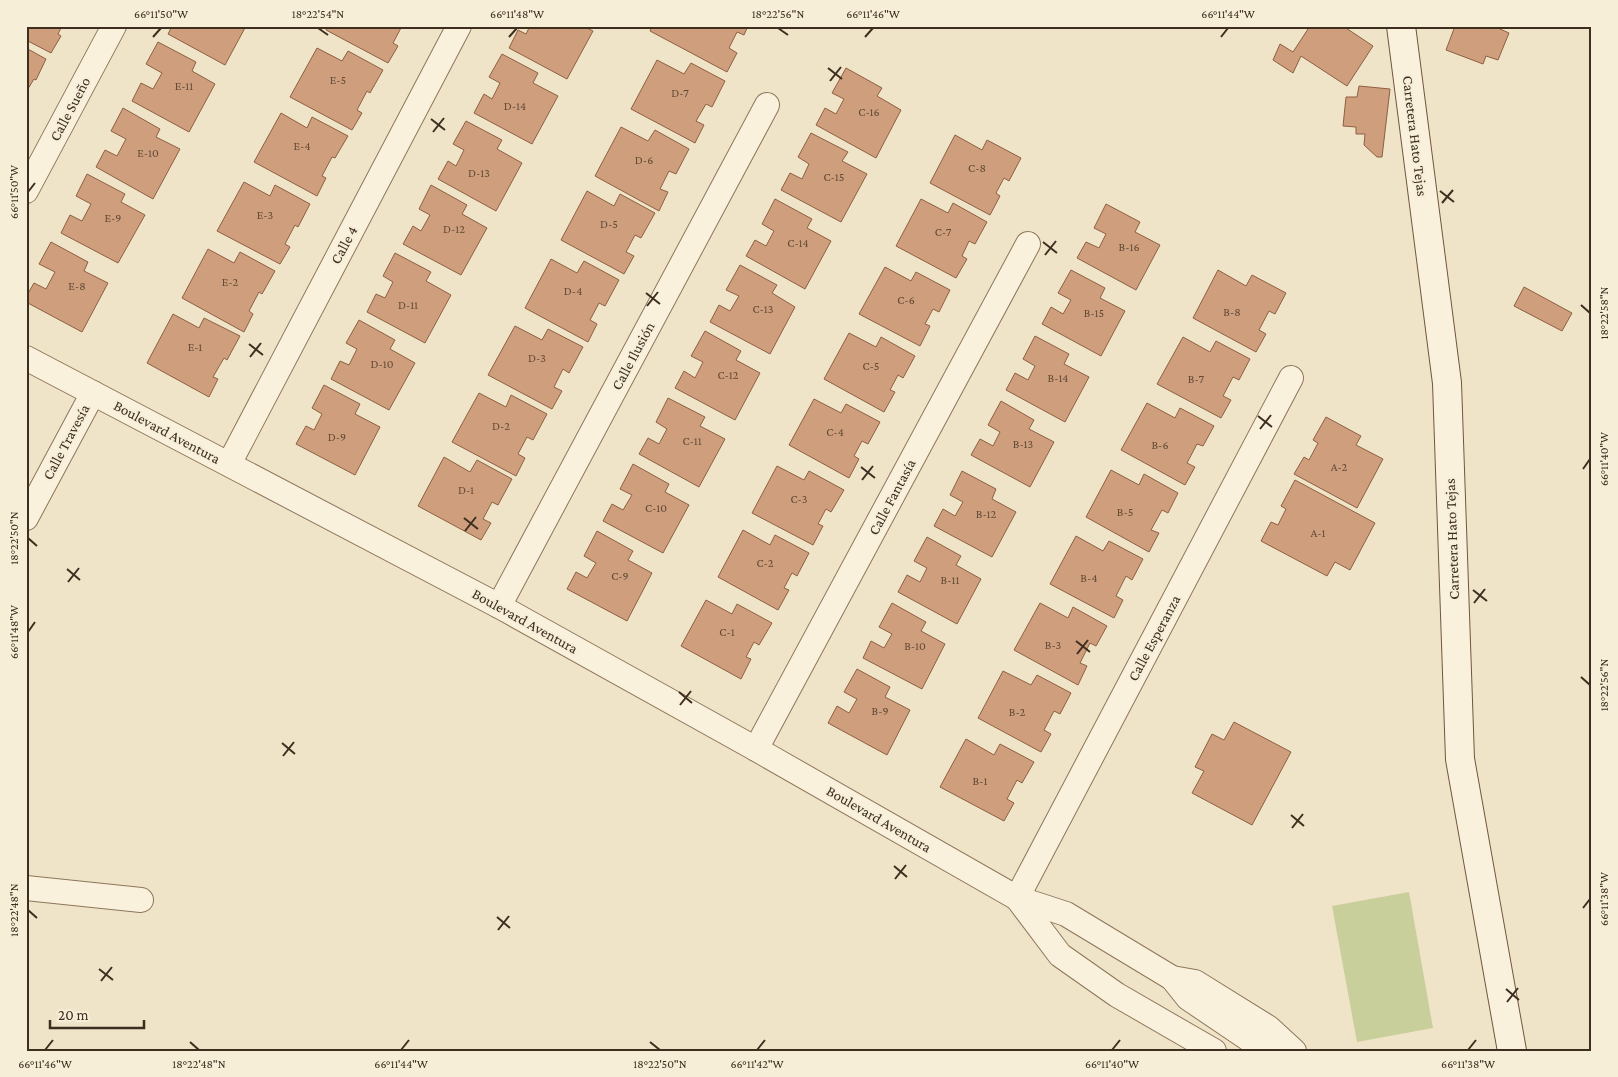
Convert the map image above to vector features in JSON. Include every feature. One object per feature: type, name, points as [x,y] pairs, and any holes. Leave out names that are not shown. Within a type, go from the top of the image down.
[{"type":"street","name":"Calle Sueño","points":[[26,191],[114,26]]},
{"type":"street","name":"Calle 4","points":[[229,464],[459,26]]},
{"type":"street","name":"Carretera Hato Tejas","points":[[1401,26],[1447,383],[1460,759],[1512,1051]]},
{"type":"street","name":"Calle Ilusión","points":[[499,606],[767,105]]},
{"type":"street","name":"Calle Fantasía","points":[[756,749],[1028,244]]},
{"type":"street","name":"Boulevard Aventura","points":[[26,358],[499,606],[756,749],[1017,898],[1066,914],[1172,978],[1188,998],[1259,1046],[1276,1051]]},
{"type":"street","name":"Calle Esperanza","points":[[1017,898],[1291,378]]},
{"type":"street","name":"Calle Travesía","points":[[26,518],[93,393]]},
{"type":"street","points":[[26,888],[141,900]]},
{"type":"street","name":"Boulevard Aventura","points":[[1017,898],[1060,954],[1117,995],[1214,1051]]},
{"type":"street","points":[[1172,978],[1195,982],[1269,1028],[1294,1051]]},
{"type":"green space","points":[[1409,892],[1433,1028],[1357,1042],[1332,906]]},
{"type":"building","points":[[26,26],[62,26],[58,34],[61,36],[51,53],[26,40]]},
{"type":"building","points":[[172,26],[246,26],[225,65],[168,34]]},
{"type":"building","points":[[328,26],[402,26],[393,43],[398,46],[388,63],[326,30]]},
{"type":"building","points":[[530,26],[583,26],[593,31],[567,79],[509,48],[518,30],[526,34]]},
{"type":"building","points":[[652,26],[748,26],[744,35],[737,32],[729,48],[737,53],[727,72],[650,31]]},
{"type":"building","points":[[1310,26],[1343,26],[1373,46],[1347,86],[1301,56],[1293,73],[1273,60],[1280,44],[1293,52]]},
{"type":"building","points":[[1455,26],[1499,26],[1498,28],[1509,33],[1498,60],[1486,56],[1483,64],[1446,50]]},
{"type":"building","points":[[158,42],[196,62],[192,71],[215,84],[189,132],[132,101],[141,83],[153,89],[162,73],[146,64]]},
{"type":"building","points":[[26,48],[46,59],[36,80],[34,79],[26,92]]},
{"type":"building","points":[[317,48],[342,61],[348,51],[383,70],[370,93],[367,91],[357,110],[362,113],[352,130],[290,97]]},
{"type":"building","points":[[502,54],[538,73],[533,83],[558,96],[532,144],[474,113],[484,94],[492,99],[500,83],[489,77]]},
{"type":"building","points":[[657,60],[684,74],[691,63],[725,81],[712,107],[706,104],[696,121],[704,125],[695,143],[631,109]]},
{"type":"building","points":[[846,68],[882,88],[877,96],[901,110],[876,158],[816,125],[825,108],[836,114],[844,99],[832,93]]},
{"type":"building","points":[[1359,86],[1390,89],[1382,157],[1377,157],[1364,145],[1365,134],[1356,134],[1356,127],[1343,126],[1346,97],[1357,97]]},
{"type":"building","points":[[123,108],[160,129],[156,137],[180,149],[153,199],[96,167],[105,150],[117,156],[126,139],[111,131]]},
{"type":"building","points":[[281,113],[307,128],[312,117],[348,136],[335,158],[332,157],[322,176],[326,178],[317,196],[254,162]]},
{"type":"building","points":[[466,121],[502,140],[497,149],[522,163],[496,211],[438,179],[448,161],[456,166],[464,150],[453,144]]},
{"type":"building","points":[[621,127],[648,141],[655,130],[689,149],[676,174],[669,171],[660,189],[668,192],[659,211],[595,176]]},
{"type":"building","points":[[811,133],[848,152],[842,161],[867,174],[841,222],[781,190],[790,173],[802,179],[809,164],[798,157]]},
{"type":"building","points":[[955,135],[982,150],[987,140],[1021,158],[1009,181],[1004,178],[996,193],[1000,196],[990,215],[930,183]]},
{"type":"building","points":[[87,174],[125,194],[121,202],[145,215],[118,263],[61,233],[70,215],[82,221],[91,204],[76,196]]},
{"type":"building","points":[[244,182],[270,196],[275,185],[310,204],[298,227],[295,225],[285,244],[290,247],[280,264],[217,231]]},
{"type":"building","points":[[431,185],[467,205],[462,214],[487,228],[461,275],[403,244],[413,226],[421,231],[430,215],[419,209]]},
{"type":"building","points":[[587,191],[614,206],[620,194],[655,213],[641,238],[635,235],[626,252],[634,256],[624,274],[561,240]]},
{"type":"building","points":[[775,199],[812,219],[807,228],[831,241],[805,289],[746,256],[755,240],[766,246],[774,231],[762,224]]},
{"type":"building","points":[[921,199],[948,213],[953,203],[987,222],[975,244],[969,241],[962,256],[967,259],[956,278],[896,246]]},
{"type":"building","points":[[1106,204],[1140,222],[1135,232],[1160,245],[1136,290],[1077,258],[1086,242],[1099,248],[1106,234],[1094,228]]},
{"type":"building","points":[[51,242],[88,262],[84,271],[108,283],[82,332],[26,302],[26,297],[34,283],[46,289],[55,272],[39,264]]},
{"type":"building","points":[[208,249],[234,263],[240,252],[275,271],[262,294],[259,292],[249,311],[253,314],[244,332],[182,298]]},
{"type":"building","points":[[395,253],[431,272],[426,281],[451,295],[425,343],[367,312],[376,294],[385,298],[393,282],[383,276]]},
{"type":"building","points":[[551,259],[577,273],[584,261],[619,280],[605,306],[599,303],[590,320],[597,324],[588,342],[525,308]]},
{"type":"building","points":[[740,265],[777,285],[772,293],[795,307],[770,354],[710,322],[719,305],[730,311],[739,296],[726,290]]},
{"type":"building","points":[[885,267],[911,281],[916,272],[950,290],[939,312],[933,309],[925,324],[930,326],[920,346],[859,314]]},
{"type":"building","points":[[1071,270],[1105,288],[1100,298],[1125,311],[1101,356],[1042,324],[1051,307],[1063,314],[1071,300],[1058,293]]},
{"type":"building","points":[[1218,270],[1246,286],[1252,275],[1286,293],[1275,314],[1269,311],[1259,330],[1266,334],[1256,352],[1193,318]]},
{"type":"building","points":[[1524,287],[1572,313],[1562,331],[1514,306]]},
{"type":"building","points":[[173,314],[199,328],[204,318],[240,336],[227,360],[224,358],[213,377],[218,379],[209,397],[147,363]]},
{"type":"building","points":[[359,320],[395,340],[390,349],[415,363],[389,410],[331,379],[340,361],[349,365],[357,349],[346,343]]},
{"type":"building","points":[[515,326],[542,340],[548,329],[583,347],[569,373],[563,369],[554,387],[562,391],[552,409],[488,375]]},
{"type":"building","points":[[705,331],[741,351],[736,360],[760,373],[735,420],[675,388],[684,371],[695,378],[703,362],[691,356]]},
{"type":"building","points":[[849,333],[876,347],[881,337],[915,356],[903,378],[898,375],[890,390],[895,392],[884,412],[824,379]]},
{"type":"building","points":[[1035,336],[1069,354],[1064,364],[1089,377],[1065,422],[1006,390],[1015,373],[1028,380],[1035,366],[1023,359]]},
{"type":"building","points":[[1183,337],[1210,352],[1216,341],[1250,359],[1239,380],[1233,377],[1223,396],[1231,400],[1221,418],[1157,384]]},
{"type":"building","points":[[324,385],[360,404],[355,414],[380,427],[355,475],[296,444],[306,426],[314,430],[322,414],[312,408]]},
{"type":"building","points":[[479,393],[506,407],[511,395],[547,414],[533,440],[527,437],[518,454],[525,458],[516,476],[452,442]]},
{"type":"building","points":[[668,398],[705,417],[700,426],[725,439],[699,487],[639,454],[648,438],[659,444],[667,429],[656,422]]},
{"type":"building","points":[[814,399],[841,413],[846,404],[880,422],[868,444],[862,441],[854,456],[859,459],[849,478],[789,445]]},
{"type":"building","points":[[1001,401],[1034,420],[1029,429],[1054,442],[1030,487],[971,455],[980,439],[993,446],[1000,432],[988,425]]},
{"type":"building","points":[[1147,403],[1175,418],[1180,408],[1214,426],[1203,446],[1197,444],[1187,463],[1195,467],[1185,485],[1121,450]]},
{"type":"building","points":[[1326,417],[1361,436],[1356,445],[1383,459],[1357,508],[1294,474],[1304,457],[1309,460],[1318,443],[1313,440]]},
{"type":"building","points":[[444,457],[470,472],[477,460],[512,479],[498,505],[492,502],[483,519],[491,523],[481,540],[418,506]]},
{"type":"building","points":[[633,464],[669,484],[665,492],[689,505],[663,553],[603,521],[612,504],[623,510],[632,495],[620,489]]},
{"type":"building","points":[[777,466],[804,480],[809,471],[844,490],[831,512],[826,509],[818,524],[823,526],[813,545],[752,513]]},
{"type":"building","points":[[1111,470],[1139,485],[1144,474],[1178,493],[1168,513],[1162,510],[1151,530],[1159,533],[1149,552],[1086,517]]},
{"type":"building","points":[[962,471],[996,489],[992,499],[1016,512],[992,557],[934,526],[943,509],[955,516],[963,502],[950,495]]},
{"type":"building","points":[[1295,480],[1375,523],[1350,570],[1335,562],[1327,576],[1261,541],[1271,522],[1278,525],[1286,509],[1281,506]]},
{"type":"building","points":[[743,530],[770,545],[775,535],[809,553],[797,576],[792,573],[784,588],[789,590],[778,610],[718,577]]},
{"type":"building","points":[[597,531],[633,551],[628,560],[652,573],[627,621],[567,589],[576,572],[587,578],[596,563],[584,556]]},
{"type":"building","points":[[1076,536],[1103,551],[1109,541],[1143,559],[1132,580],[1126,576],[1116,596],[1123,600],[1114,618],[1050,584]]},
{"type":"building","points":[[927,537],[961,556],[956,565],[981,579],[957,624],[898,592],[907,575],[920,582],[927,568],[914,561]]},
{"type":"building","points":[[706,600],[732,614],[737,604],[772,623],[759,645],[754,642],[746,657],[751,659],[741,679],[681,646]]},
{"type":"building","points":[[892,603],[926,622],[921,631],[945,644],[922,689],[863,658],[871,641],[884,648],[892,634],[879,627]]},
{"type":"building","points":[[1040,603],[1068,618],[1073,607],[1107,626],[1096,646],[1090,643],[1080,663],[1087,666],[1078,685],[1014,650]]},
{"type":"building","points":[[857,669],[890,687],[885,697],[910,710],[887,755],[828,723],[837,706],[849,713],[857,699],[844,692]]},
{"type":"building","points":[[1003,671],[1031,685],[1037,675],[1071,693],[1060,714],[1054,711],[1044,730],[1051,734],[1041,752],[978,718]]},
{"type":"building","points":[[1234,722],[1291,752],[1252,825],[1192,793],[1204,771],[1195,767],[1212,734],[1224,740]]},
{"type":"building","points":[[966,739],[994,755],[1000,744],[1034,762],[1022,783],[1017,780],[1007,799],[1014,803],[1004,821],[940,787]]}]
